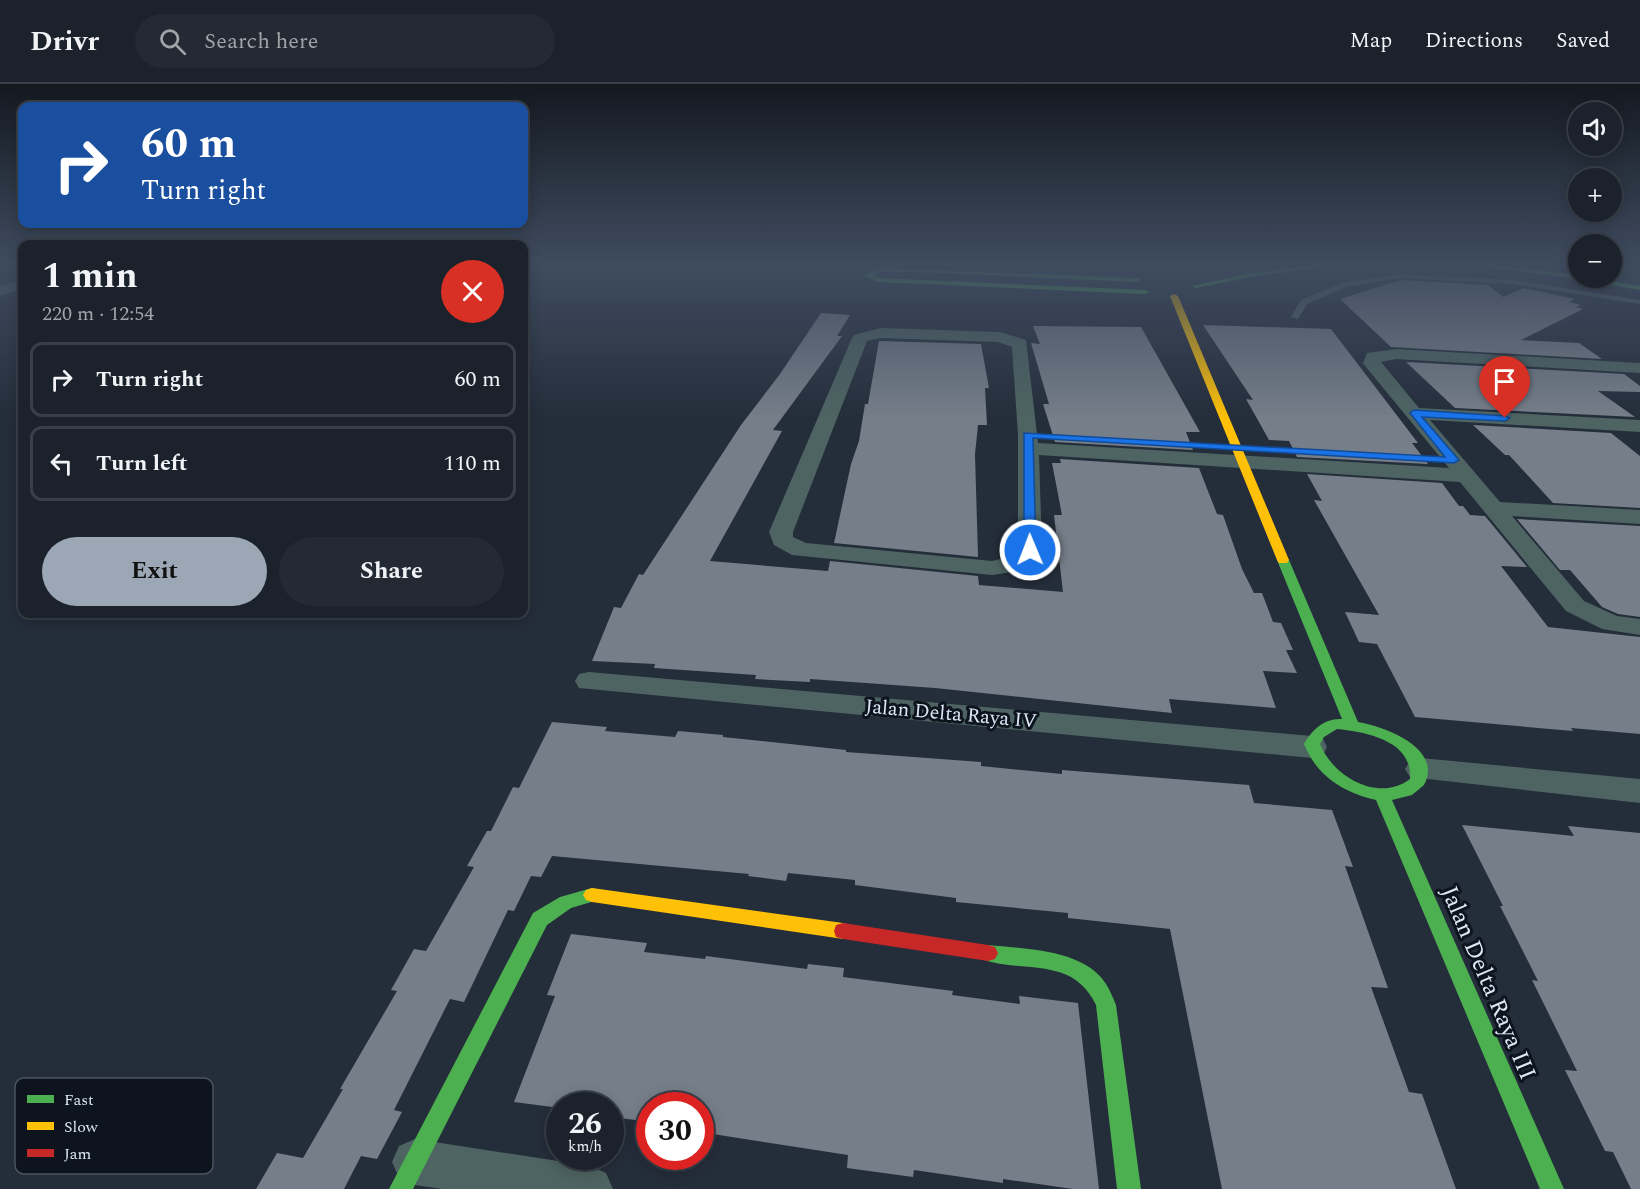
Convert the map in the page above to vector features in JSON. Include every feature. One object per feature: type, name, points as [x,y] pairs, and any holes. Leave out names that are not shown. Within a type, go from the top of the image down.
[{"type":"street","points":[[1182,316],[1351,724]]},
{"type":"street","points":[[881,333],[1000,337],[1016,341],[1020,344],[1028,442],[1030,550],[1023,559],[1011,565],[992,568],[800,550],[782,540],[780,532],[864,335],[881,333]]},
{"type":"street","points":[[1640,368],[1396,354],[1373,357],[1372,363],[1575,606],[1611,623],[1640,627]]},
{"type":"street","points":[[1414,413],[1640,426]]},
{"type":"street","points":[[1028,442],[1460,468]]},
{"type":"street","points":[[1494,508],[1640,517]]},
{"type":"street","name":"Jalan Delta Raya IV","points":[[589,681],[1312,747]]},
{"type":"street","points":[[1335,724],[1369,727],[1395,740],[1415,756],[1421,769],[1420,780],[1413,789],[1399,794],[1382,795],[1362,791],[1343,783],[1316,759],[1312,747],[1314,737],[1321,729],[1335,724]]},
{"type":"street","points":[[1421,769],[1640,791]]},
{"type":"street","name":"Jalan Delta Raya III","points":[[1382,795],[1551,1189]]},
{"type":"street","points":[[590,1189],[408,1175],[540,919],[557,903],[577,897],[596,895],[1070,965],[1090,974],[1102,989],[1106,1005],[1130,1189]]},
{"type":"building","points":[[819,316],[850,316],[837,336],[842,336],[773,430],[782,431],[710,561],[828,571],[830,561],[978,576],[979,585],[1063,592],[1054,515],[1062,515],[1052,463],[1061,463],[1060,459],[1199,468],[1217,514],[1223,515],[1242,569],[1254,593],[1262,593],[1273,622],[1281,623],[1293,650],[1286,650],[1297,673],[1263,671],[1276,708],[1169,699],[1172,713],[935,688],[810,679],[810,682],[755,679],[756,675],[654,668],[655,664],[592,661],[614,607],[621,608],[639,574],[643,575],[741,425],[780,374]]},
{"type":"building","points":[[1358,316],[1570,316],[1521,340],[1579,343],[1602,359],[1391,347]]},
{"type":"building","points":[[1203,325],[1331,329],[1418,443],[1412,443],[1428,464],[1297,457],[1289,441],[1269,440],[1246,399],[1253,400]]},
{"type":"building","points":[[1033,326],[1141,327],[1200,432],[1186,432],[1193,450],[1055,442],[1043,404],[1049,404],[1031,343],[1040,344]]},
{"type":"building","points":[[879,341],[981,344],[989,388],[985,388],[987,425],[978,425],[975,454],[978,557],[834,543],[851,464],[859,441],[865,404],[868,404]]},
{"type":"building","points":[[1406,362],[1624,374],[1640,386],[1640,392],[1598,391],[1635,417],[1455,408]]},
{"type":"building","points":[[1473,425],[1611,433],[1640,456],[1640,508],[1553,503],[1509,455],[1505,455]]},
{"type":"building","points":[[1307,474],[1442,483],[1459,506],[1463,506],[1470,515],[1485,516],[1527,567],[1501,566],[1548,627],[1640,637],[1640,734],[1571,728],[1573,731],[1415,717],[1377,644],[1359,642],[1345,612],[1379,615],[1314,500],[1322,501]]},
{"type":"building","points":[[1517,519],[1640,526],[1640,617],[1618,614],[1602,607],[1570,570],[1560,570]]},
{"type":"building","points":[[552,722],[607,727],[605,731],[675,737],[678,731],[723,735],[723,737],[846,750],[846,752],[981,762],[981,766],[1062,774],[1062,770],[1249,785],[1254,803],[1332,810],[1353,867],[1345,866],[1388,988],[1371,987],[1409,1092],[1422,1094],[1456,1189],[1222,1189],[1170,929],[1068,918],[1068,913],[956,902],[956,898],[855,885],[855,880],[788,873],[786,881],[748,876],[749,874],[552,856],[541,877],[531,876],[514,911],[508,910],[464,1002],[450,999],[394,1110],[402,1112],[377,1159],[361,1156],[344,1189],[256,1189],[277,1153],[303,1158],[397,991],[391,990],[414,949],[426,951],[474,867],[467,866],[487,831],[491,831],[513,787],[519,788]]},
{"type":"building","points":[[1462,825],[1574,836],[1568,826],[1640,833],[1640,1189],[1631,1189],[1613,1152],[1605,1151],[1565,1070],[1577,1071],[1532,980],[1538,981],[1500,906],[1503,906]]},
{"type":"building","points":[[571,934],[647,943],[644,952],[705,959],[706,956],[807,969],[808,964],[844,968],[843,977],[953,991],[952,995],[1020,1004],[1019,996],[1078,1003],[1099,1189],[1073,1189],[1003,1179],[1003,1183],[914,1170],[913,1177],[847,1168],[848,1155],[714,1134],[714,1092],[636,1092],[636,1120],[624,1119],[624,1092],[546,1092],[546,1106],[514,1102],[555,996],[547,995]]},
{"type":"traffic: fast","points":[[1283,560],[1351,724]]},
{"type":"traffic: fast","points":[[1335,724],[1377,732],[1404,745],[1414,755],[1419,767],[1418,781],[1406,790],[1391,794],[1374,794],[1341,781],[1317,758],[1312,744],[1318,733],[1335,724]]},
{"type":"traffic: fast","points":[[1382,795],[1552,1189]]},
{"type":"traffic: fast","points":[[401,1189],[540,919],[566,902],[592,895]]},
{"type":"traffic: fast","points":[[988,953],[1040,959],[1073,968],[1087,977],[1098,989],[1106,1005],[1129,1189]]},
{"type":"traffic: slow","points":[[1182,316],[1283,560]]},
{"type":"traffic: slow","points":[[592,895],[843,931]]},
{"type":"traffic: jam","points":[[843,931],[988,953]]},
{"type":"route","points":[[1030,550],[1028,435],[1454,460],[1414,413],[1505,418]]}]
